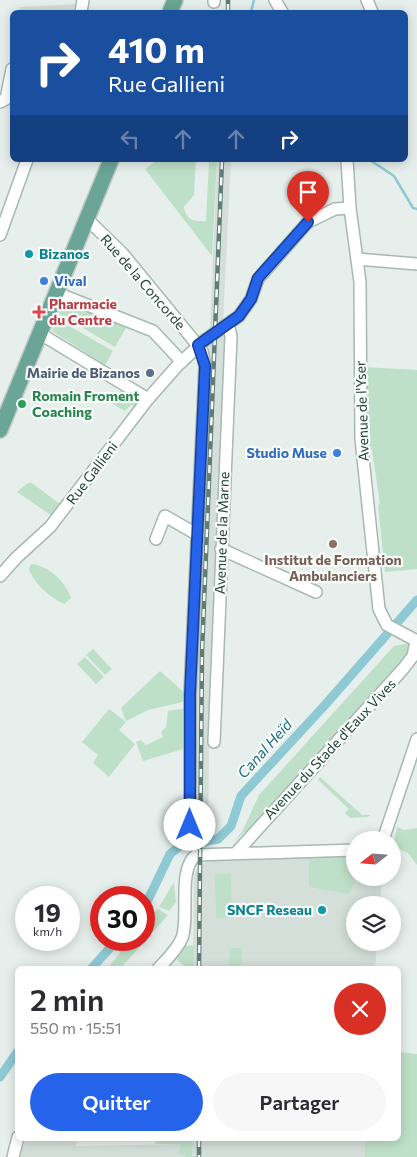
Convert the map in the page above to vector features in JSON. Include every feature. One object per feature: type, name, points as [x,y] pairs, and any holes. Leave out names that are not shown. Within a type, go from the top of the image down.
[{"type":"main road","points":[[0,430],[110,162]]},
{"type":"street","points":[[0,102],[6,99],[8,68]]},
{"type":"street","points":[[0,235],[27,162]]},
{"type":"street","name":"Avenue de l'Yser","points":[[347,162],[350,208],[360,282],[361,439],[379,609],[387,625],[416,641]]},
{"type":"street","name":"Rue Gallieni","points":[[0,576],[16,558],[50,527],[148,400],[182,362],[198,345],[239,316],[248,305],[258,278],[308,222],[335,209],[350,208]]},
{"type":"street","name":"Rue de la Concorde","points":[[87,219],[123,254],[198,345]]},
{"type":"street","points":[[357,259],[417,264]]},
{"type":"street","points":[[57,293],[153,331],[182,362]]},
{"type":"street","name":"Avenue de la Marne","points":[[214,742],[230,336],[228,324]]},
{"type":"street","points":[[39,333],[148,400]]},
{"type":"street","points":[[190,825],[190,694],[205,366],[198,345]]},
{"type":"street","points":[[156,539],[165,516],[198,535]]},
{"type":"street","points":[[221,549],[316,592]]},
{"type":"street","name":"Avenue du Stade d'Eaux Vives","points":[[236,852],[403,669],[413,656],[416,641]]},
{"type":"street","points":[[386,831],[417,739]]},
{"type":"street","points":[[161,966],[183,936],[190,861],[200,853],[346,850]]},
{"type":"street","points":[[13,1157],[17,1141]]},
{"type":"shaded area","points":[[80,4],[77,10],[20,10],[19,7]]},
{"type":"shaded area","points":[[217,162],[231,162],[223,321],[210,329]]},
{"type":"shaded area","points":[[222,334],[226,338],[209,742],[208,847],[196,848],[194,771],[197,635],[209,343]]},
{"type":"shaded area","points":[[346,856],[346,886],[381,886],[381,896],[346,896],[346,951],[376,951],[375,966],[193,966],[194,874],[200,864],[217,859]]},
{"type":"shaded area","points":[[24,1141],[77,1141],[76,1146],[182,1144],[185,1155],[184,1157],[19,1157]]},
{"type":"shaded area","points":[[193,1141],[365,1141],[365,1157],[192,1157]]},
{"type":"green space","points":[[155,162],[196,162],[194,195],[184,207],[191,219],[206,221],[209,162],[217,162],[212,256],[145,169]]},
{"type":"green space","points":[[62,301],[127,326],[115,347],[59,314]]},
{"type":"green space","points":[[57,319],[113,351],[105,365],[52,331]]},
{"type":"green space","points":[[364,367],[417,370],[417,569],[385,572],[378,505],[380,504],[372,450],[366,445]]},
{"type":"green space","points":[[121,390],[141,403],[137,408],[131,405],[125,411],[111,403]]},
{"type":"green space","points":[[28,483],[32,483],[61,505],[52,516],[17,492]]},
{"type":"green space","points":[[31,564],[44,567],[56,575],[69,592],[71,598],[64,604],[48,594],[34,580],[29,569]]},
{"type":"green space","points":[[411,643],[408,658],[246,834],[244,832],[234,843],[243,830],[259,795],[394,646]]},
{"type":"green space","points":[[93,649],[112,669],[105,675],[86,655]]},
{"type":"green space","points":[[85,657],[104,677],[96,684],[77,664]]},
{"type":"green space","points":[[160,671],[187,695],[187,701],[148,710],[126,721],[121,708]]},
{"type":"green space","points":[[187,708],[187,748],[143,761],[136,742],[141,740],[146,745],[163,737],[161,732],[166,727],[168,711]]},
{"type":"green space","points":[[109,709],[126,722],[119,730],[135,744],[109,777],[93,763],[98,755],[82,742]]},
{"type":"green space","points":[[320,777],[362,815],[370,815],[368,817],[350,818],[345,813],[349,809],[318,780]]},
{"type":"green space","points":[[397,827],[404,830],[417,828],[417,865],[408,853],[401,850],[401,831],[396,831]]},
{"type":"green space","points":[[346,856],[346,886],[353,886],[349,894],[309,887],[309,857]]},
{"type":"green space","points":[[215,874],[231,874],[232,918],[216,918]]},
{"type":"green space","points":[[174,882],[176,902],[169,911],[159,907]]},
{"type":"green space","points":[[158,909],[168,915],[155,930],[155,912]]},
{"type":"green space","points":[[194,945],[193,966],[184,966],[177,960],[178,953],[184,946]]},
{"type":"green space","points":[[230,948],[242,948],[241,966],[229,966]]},
{"type":"green space","points":[[121,951],[136,951],[123,966],[109,966]]},
{"type":"green space","points":[[401,1052],[417,1054],[417,1157],[365,1157],[365,1141],[401,1141]]},
{"type":"green space","points":[[156,1141],[193,1141],[192,1157],[184,1157],[185,1155],[179,1154],[181,1144],[154,1144]]},
{"type":"waterway","points":[[252,10],[254,0]]},
{"type":"waterway","points":[[373,162],[394,176],[413,208],[417,209]]},
{"type":"waterway","name":"Canal Heïd","points":[[155,886],[170,854],[180,846],[218,839],[231,826],[241,796],[325,705],[417,600]]},
{"type":"waterway","name":"Canal Heïd","points":[[94,966],[107,951]]},
{"type":"waterway","name":"Canal Heïd","points":[[0,1077],[15,1055]]},
{"type":"railway","points":[[228,0],[228,10]]},
{"type":"railway","points":[[199,966],[202,652],[222,162]]},
{"type":"railway","points":[[199,1141],[199,1157]]},
{"type":"place","name":"Bizanos","points":[[29,254]]},
{"type":"place","name":"Vival","points":[[44,281]]},
{"type":"place","name":"Pharmacie du Centre","points":[[39,312]]},
{"type":"place","name":"Mairie de Bizanos","points":[[150,373]]},
{"type":"place","name":"Romain Froment Coaching","points":[[22,404]]},
{"type":"place","name":"Studio Muse","points":[[337,453]]},
{"type":"place","name":"Institut de Formation Ambulanciers","points":[[333,544]]},
{"type":"place","name":"SNCF Reseau","points":[[322,910]]},
{"type":"route","points":[[190,825],[190,694],[205,366],[202,351],[198,345],[239,316],[251,299],[258,278],[308,222]]}]
